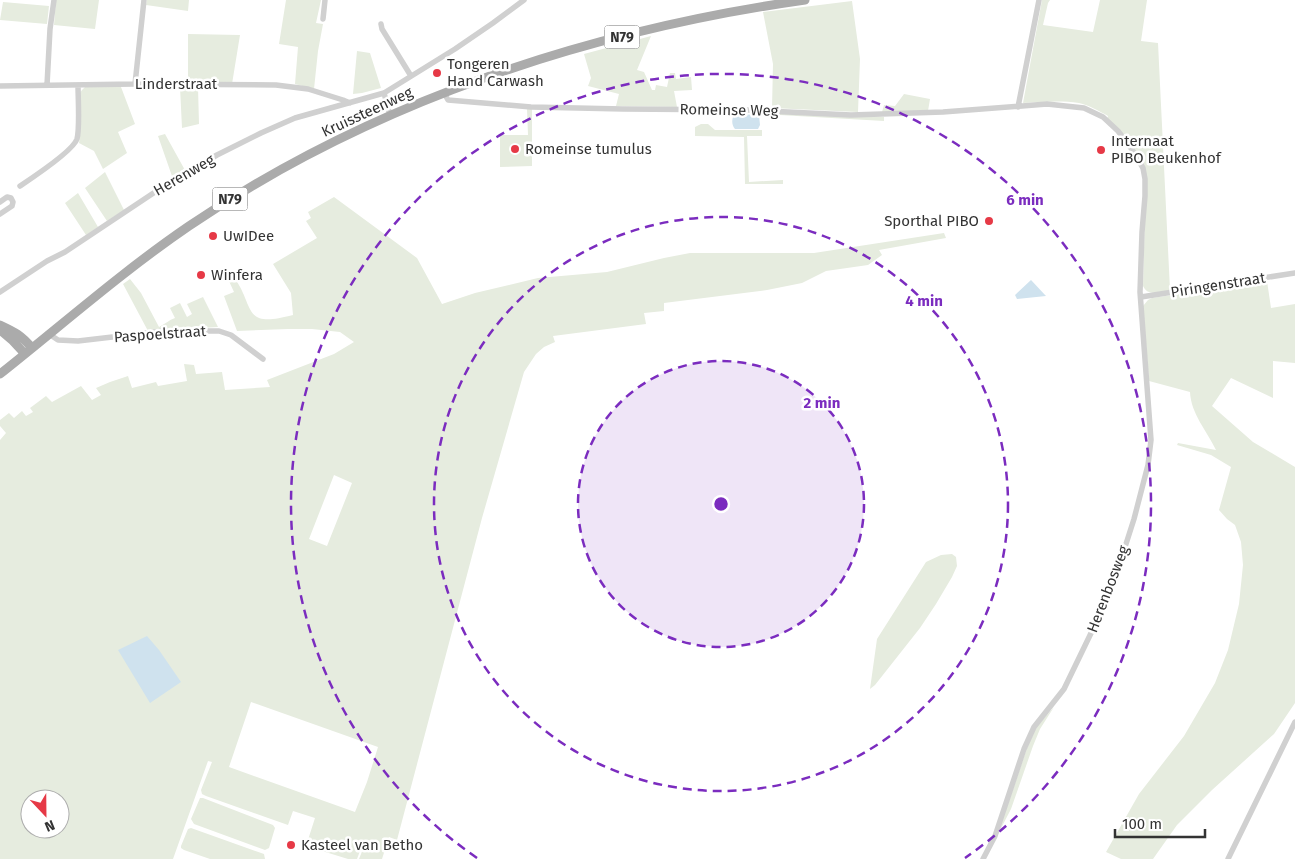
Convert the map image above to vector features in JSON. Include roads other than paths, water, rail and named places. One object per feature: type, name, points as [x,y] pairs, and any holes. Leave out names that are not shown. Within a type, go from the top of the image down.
[{"type":"main road","name":"Kruissteenweg","points":[[0,374],[139,262],[188,226],[272,174],[326,145],[390,115],[444,93],[558,54],[652,28],[739,10],[805,0]]},
{"type":"main road","points":[[0,325],[24,338],[28,352]]},
{"type":"main road","points":[[0,330],[28,352]]},
{"type":"street","points":[[47,84],[50,29],[54,0]]},
{"type":"street","points":[[135,84],[144,0]]},
{"type":"street","points":[[323,18],[325,0]]},
{"type":"street","points":[[1018,107],[1039,0]]},
{"type":"street","name":"Herenweg","points":[[0,291],[47,261],[65,252],[167,184],[217,156],[295,118],[384,93],[478,34],[519,1]]},
{"type":"street","points":[[381,24],[382,29],[411,76]]},
{"type":"street","name":"Linderstraat","points":[[0,86],[47,84],[285,86],[308,89],[350,103]]},
{"type":"street","points":[[20,186],[74,144],[78,133],[78,85]]},
{"type":"street","points":[[384,93],[390,115]]},
{"type":"street","name":"Romeinse Weg","points":[[444,93],[448,100],[531,107],[738,110],[851,115],[1018,107]]},
{"type":"street","name":"Herenbosweg","points":[[983,859],[995,836],[1016,770],[1034,727],[1064,689],[1093,629],[1117,572],[1148,465],[1151,440],[1141,297],[1142,232],[1145,196],[1143,168],[1118,131],[1104,117],[1084,108],[1047,104],[1018,107]]},
{"type":"street","points":[[0,202],[7,196],[14,202],[12,206],[0,214]]},
{"type":"street","name":"Piringenstraat","points":[[1141,297],[1295,273]]},
{"type":"street","name":"Paspoelstraat","points":[[49,334],[58,340],[78,341],[164,332],[219,331],[231,335],[263,359]]},
{"type":"street","points":[[1228,859],[1295,722]]},
{"type":"water","points":[[734,114],[759,115],[760,125],[758,129],[735,129],[732,122]]},
{"type":"water","points":[[1031,280],[1046,296],[1017,299],[1015,295]]},
{"type":"water","points":[[147,636],[181,682],[150,703],[118,650]]},
{"type":"place","name":"Tongeren Hand Carwash","points":[[437,73]]},
{"type":"place","name":"Romeinse tumulus","points":[[515,149]]},
{"type":"place","name":"Internaat PIBO Beukenhof","points":[[1101,150]]},
{"type":"place","name":"Sporthal PIBO","points":[[989,221]]},
{"type":"place","name":"UwIDee","points":[[213,236]]},
{"type":"place","name":"Winfera","points":[[201,275]]},
{"type":"place","name":"Kasteel van Betho","points":[[291,845]]}]
